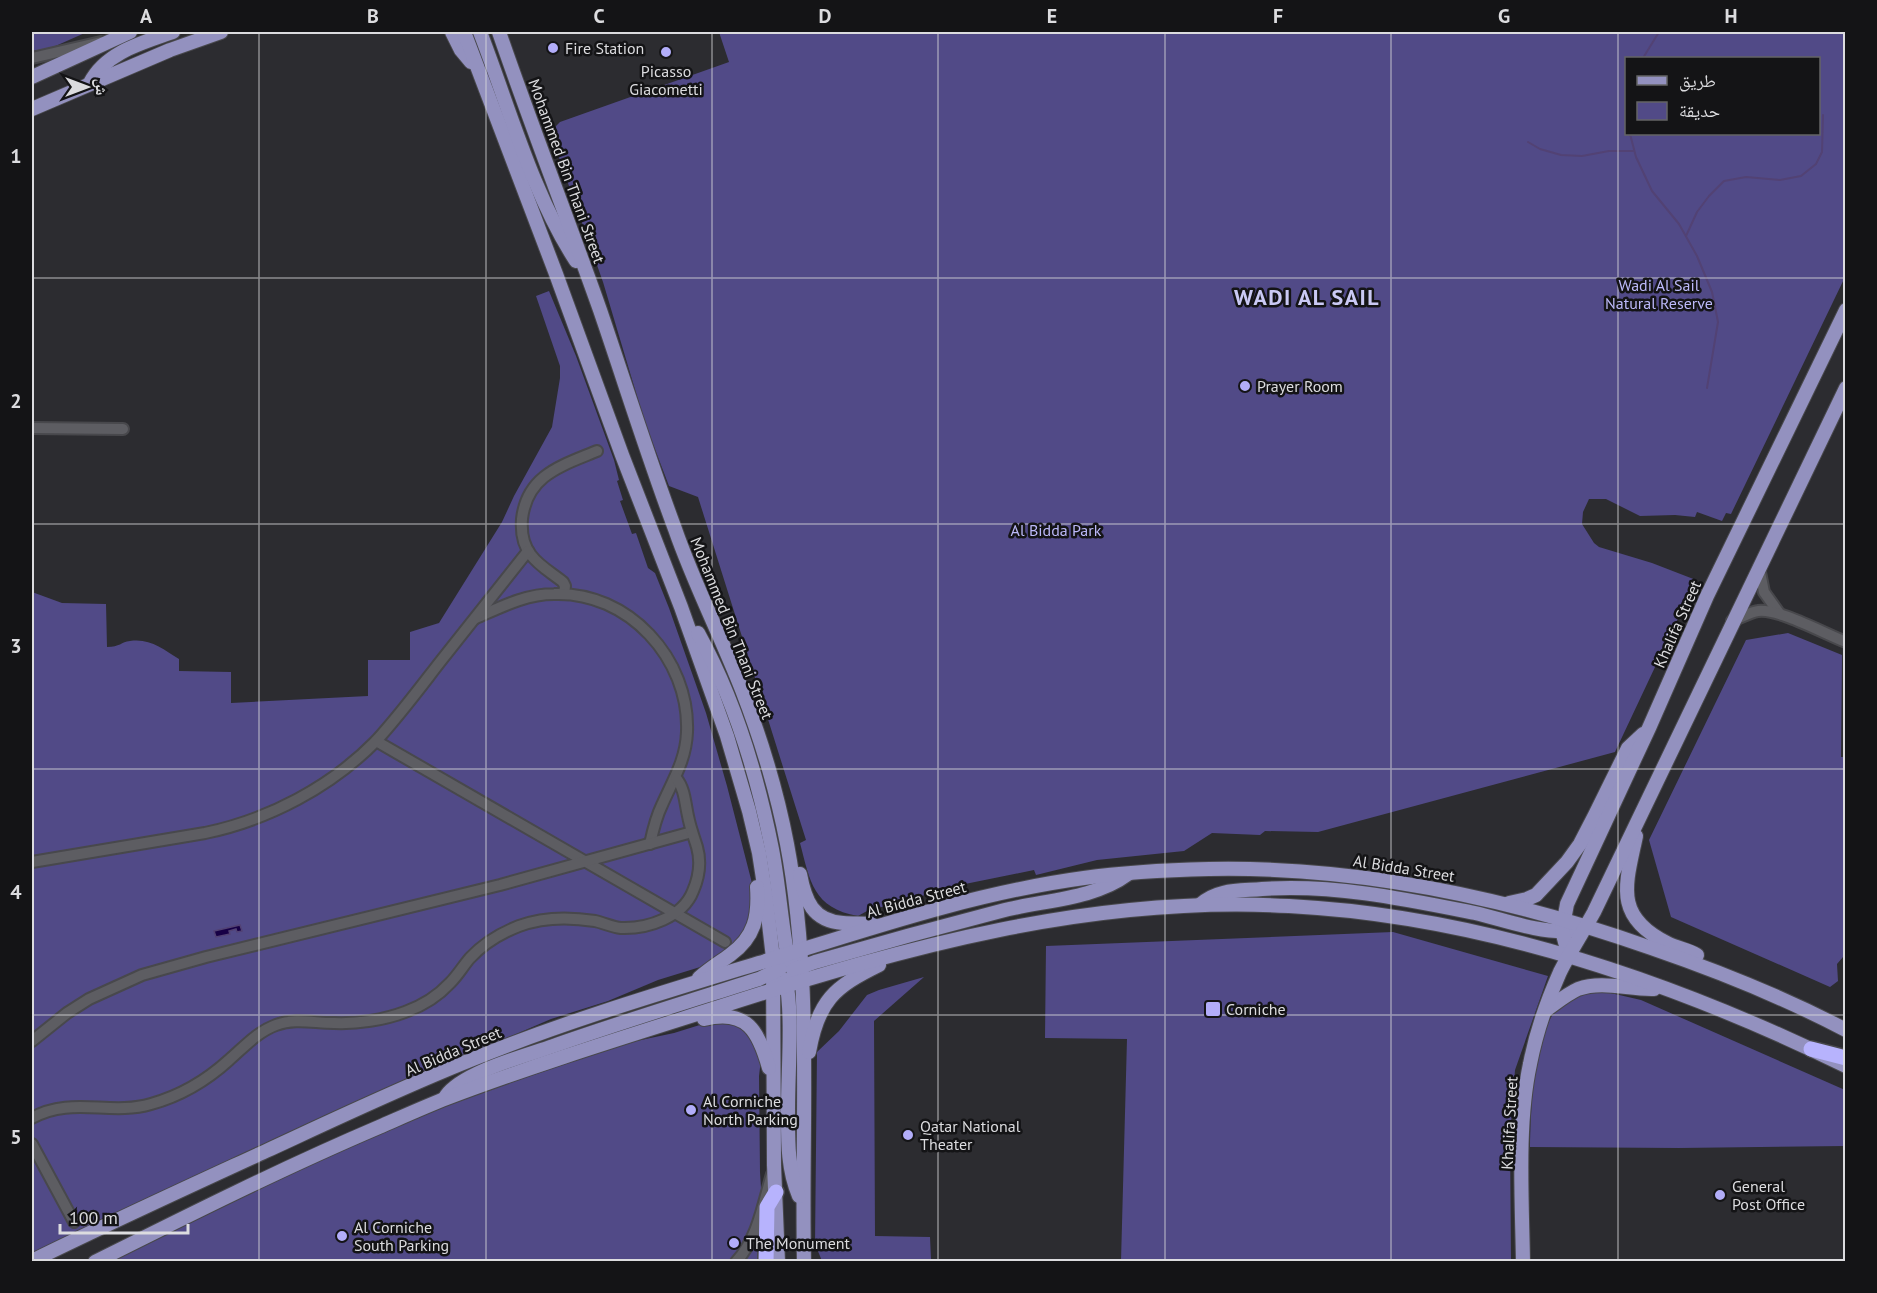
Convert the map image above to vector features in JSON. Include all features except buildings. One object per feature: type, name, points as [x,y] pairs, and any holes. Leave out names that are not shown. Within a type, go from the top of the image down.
[{"type":"highway","points":[[1812,1050],[1845,1058]]},
{"type":"highway","points":[[766,1262],[767,1207],[776,1192]]},
{"type":"main road","points":[[32,77],[130,32]]},
{"type":"main road","points":[[90,83],[107,61],[120,53],[173,32]]},
{"type":"main road","points":[[32,109],[170,50],[221,32]]},
{"type":"main road","points":[[452,32],[467,59],[477,67]]},
{"type":"main road","name":"Mohammed Bin Thani Street","points":[[464,32],[681,607],[736,765],[786,968]]},
{"type":"main road","points":[[480,32],[547,209],[564,243],[590,283]]},
{"type":"main road","name":"Mohammed Bin Thani Street","points":[[499,32],[590,283],[675,532],[750,711],[787,843],[795,894],[773,1081],[778,1262]]},
{"type":"main road","points":[[507,32],[508,57]]},
{"type":"main road","name":"Khalifa Street","points":[[1563,925],[1567,904],[1578,877],[1707,596],[1845,310]]},
{"type":"main road","name":"Khalifa Street","points":[[1523,1262],[1524,1104],[1529,1065],[1560,972],[1586,927],[1845,388]]},
{"type":"main road","points":[[681,607],[699,634],[722,680],[750,758],[765,815],[772,851],[786,968],[788,1142],[793,1180],[802,1203]]},
{"type":"main road","points":[[1501,904],[1536,895],[1559,871],[1585,834],[1628,748],[1648,728]]},
{"type":"main road","points":[[1638,819],[1626,883],[1630,906],[1637,919],[1648,931],[1668,943],[1696,954],[1708,968]]},
{"type":"main road","points":[[787,843],[798,862],[806,898],[821,917],[834,922],[880,926]]},
{"type":"main road","points":[[695,982],[712,966],[738,949],[752,929],[758,909],[759,853]]},
{"type":"main road","name":"Al Bidda Street","points":[[95,1262],[311,1156],[444,1099],[652,1029],[880,926],[1001,894],[1084,878],[1130,873],[1211,869],[1311,872],[1443,890],[1501,904],[1563,925]]},
{"type":"main road","points":[[444,1099],[461,1082],[493,1067],[786,968],[1004,910],[1085,894],[1116,883],[1130,873]]},
{"type":"main road","points":[[1201,904],[1208,898],[1223,892],[1311,888],[1401,898],[1535,927],[1563,925],[1586,927],[1708,968],[1794,1004],[1845,1030]]},
{"type":"main road","name":"Al Bidda Street","points":[[36,1260],[322,1125],[466,1061],[558,1027],[695,982],[786,968],[802,981],[1006,927],[1063,917],[1149,907],[1201,904],[1290,906],[1367,913],[1457,929],[1569,957],[1665,989],[1744,1020],[1845,1066]]},
{"type":"main road","points":[[1563,925],[1569,957]]},
{"type":"main road","points":[[804,1078],[816,1023],[825,1003],[837,989],[849,981],[899,954]]},
{"type":"main road","points":[[802,981],[804,1262]]},
{"type":"main road","points":[[1546,1010],[1577,990],[1589,987],[1665,989]]},
{"type":"main road","points":[[652,1029],[679,1026],[714,1017],[730,1016],[739,1019],[748,1025],[760,1039],[773,1081]]},
{"type":"main road","points":[[803,1232],[811,1262]]},
{"type":"street","points":[[32,58],[107,41]]},
{"type":"street","points":[[32,428],[123,429]]},
{"type":"street","points":[[564,594],[563,582],[536,561],[528,551],[523,538],[522,520],[526,502],[533,488],[550,471],[597,451]]},
{"type":"street","points":[[32,862],[205,833],[244,823],[286,805],[318,787],[342,771],[376,741],[528,551]]},
{"type":"street","points":[[1759,567],[1764,592],[1780,614]]},
{"type":"street","points":[[473,620],[519,600],[542,595],[564,594],[596,600],[625,614],[652,636],[666,655],[681,686],[687,720],[686,743],[676,778],[662,804],[650,844]]},
{"type":"street","points":[[1732,621],[1756,611],[1766,610],[1845,642]]},
{"type":"street","points":[[376,741],[725,942]]},
{"type":"street","points":[[32,1118],[65,1107],[121,1109],[161,1101],[209,1076],[256,1036],[278,1024],[301,1021],[352,1023],[403,1013],[443,990],[470,957],[487,943],[506,931],[528,923],[543,919],[569,918],[618,927],[634,927],[652,923],[675,913],[687,904],[698,877],[698,850],[683,790],[676,778]]},
{"type":"street","points":[[32,1041],[78,1006],[112,987],[142,975],[206,957],[500,885],[692,832]]},
{"type":"street","points":[[32,1144],[74,1222]]},
{"type":"street","name":"Mohammed Bin Thani Street","points":[[736,1262],[753,1237],[774,1165]]},
{"type":"green space","points":[[32,32],[87,32],[51,48],[32,51]]},
{"type":"green space","name":"Al Bidda Park","points":[[719,32],[1845,32],[1845,277],[1731,514],[1726,513],[1722,521],[1697,512],[1695,517],[1640,516],[1606,499],[1589,499],[1583,512],[1582,524],[1599,547],[1652,563],[1696,580],[1615,752],[1318,832],[1265,831],[1260,835],[1212,833],[1184,851],[1097,860],[1036,875],[1034,870],[965,884],[867,911],[858,916],[831,907],[816,891],[811,881],[800,843],[806,840],[698,497],[669,486],[645,423],[603,282],[552,138],[553,129],[560,122],[729,62]]},
{"type":"green space","points":[[549,291],[576,356],[614,460],[623,500],[620,501],[632,534],[636,533],[648,568],[655,573],[706,713],[753,887],[754,905],[743,937],[710,964],[658,980],[608,1001],[551,1019],[326,1115],[32,1253],[32,592],[62,603],[106,604],[107,647],[130,641],[144,641],[156,645],[179,659],[179,671],[231,672],[231,703],[368,696],[368,660],[410,660],[410,632],[439,623],[502,522],[552,427],[560,366],[536,296]]},
{"type":"green space","points":[[1788,633],[1842,655],[1841,757],[1846,757],[1846,958],[1843,957],[1837,964],[1838,981],[1830,987],[1671,917],[1649,840],[1746,640]]},
{"type":"green space","points":[[1393,932],[1548,976],[1515,1070],[1510,1136],[1511,1261],[1121,1261],[1127,1039],[1045,1038],[1046,946]]},
{"type":"green space","points":[[924,977],[874,1021],[875,1236],[930,1237],[931,1259],[1021,1261],[822,1261],[815,1244],[817,1052],[839,1031],[867,995]]},
{"type":"green space","points":[[1602,991],[1641,1000],[1845,1090],[1845,1146],[1530,1147],[1533,1090],[1540,1047],[1546,1027],[1555,1011],[1569,998]]},
{"type":"green space","points":[[719,1019],[746,1027],[761,1059],[759,1076],[760,1172],[764,1238],[761,1261],[111,1262],[308,1165],[462,1099],[627,1043],[674,1033]]},
{"type":"shaded area","points":[[240,925],[242,931],[237,932],[236,929],[229,931],[230,934],[216,937],[214,931]]},
{"type":"waterway","points":[[1644,57],[1659,32]]},
{"type":"waterway","points":[[1686,236],[1697,212],[1724,181],[1746,177],[1780,180],[1801,176],[1816,164],[1822,152],[1823,115]]},
{"type":"waterway","points":[[1630,135],[1636,157],[1652,191],[1679,224],[1697,256],[1712,292],[1718,322],[1707,388]]},
{"type":"waterway","points":[[1528,142],[1540,149],[1561,155],[1582,156],[1609,151],[1633,151]]},
{"type":"place","name":"Fire Station","points":[[553,48]]},
{"type":"place","name":"Picasso Giacometti","points":[[666,52]]},
{"type":"place","name":"Prayer Room","points":[[1245,386]]},
{"type":"place","name":"Corniche","points":[[1213,1009]]},
{"type":"place","name":"Al Corniche North Parking","points":[[691,1110]]},
{"type":"place","name":"Qatar National Theater","points":[[908,1135]]},
{"type":"place","name":"General Post Office","points":[[1720,1195]]},
{"type":"place","name":"Al Corniche South Parking","points":[[342,1236]]},
{"type":"place","name":"The Monument","points":[[734,1243]]},
{"type":"district","name":"WADI AL SAIL","points":[[1307,297]]},
{"type":"park label","name":"Wadi Al Sail Natural Reserve","points":[[1659,294]]}]
